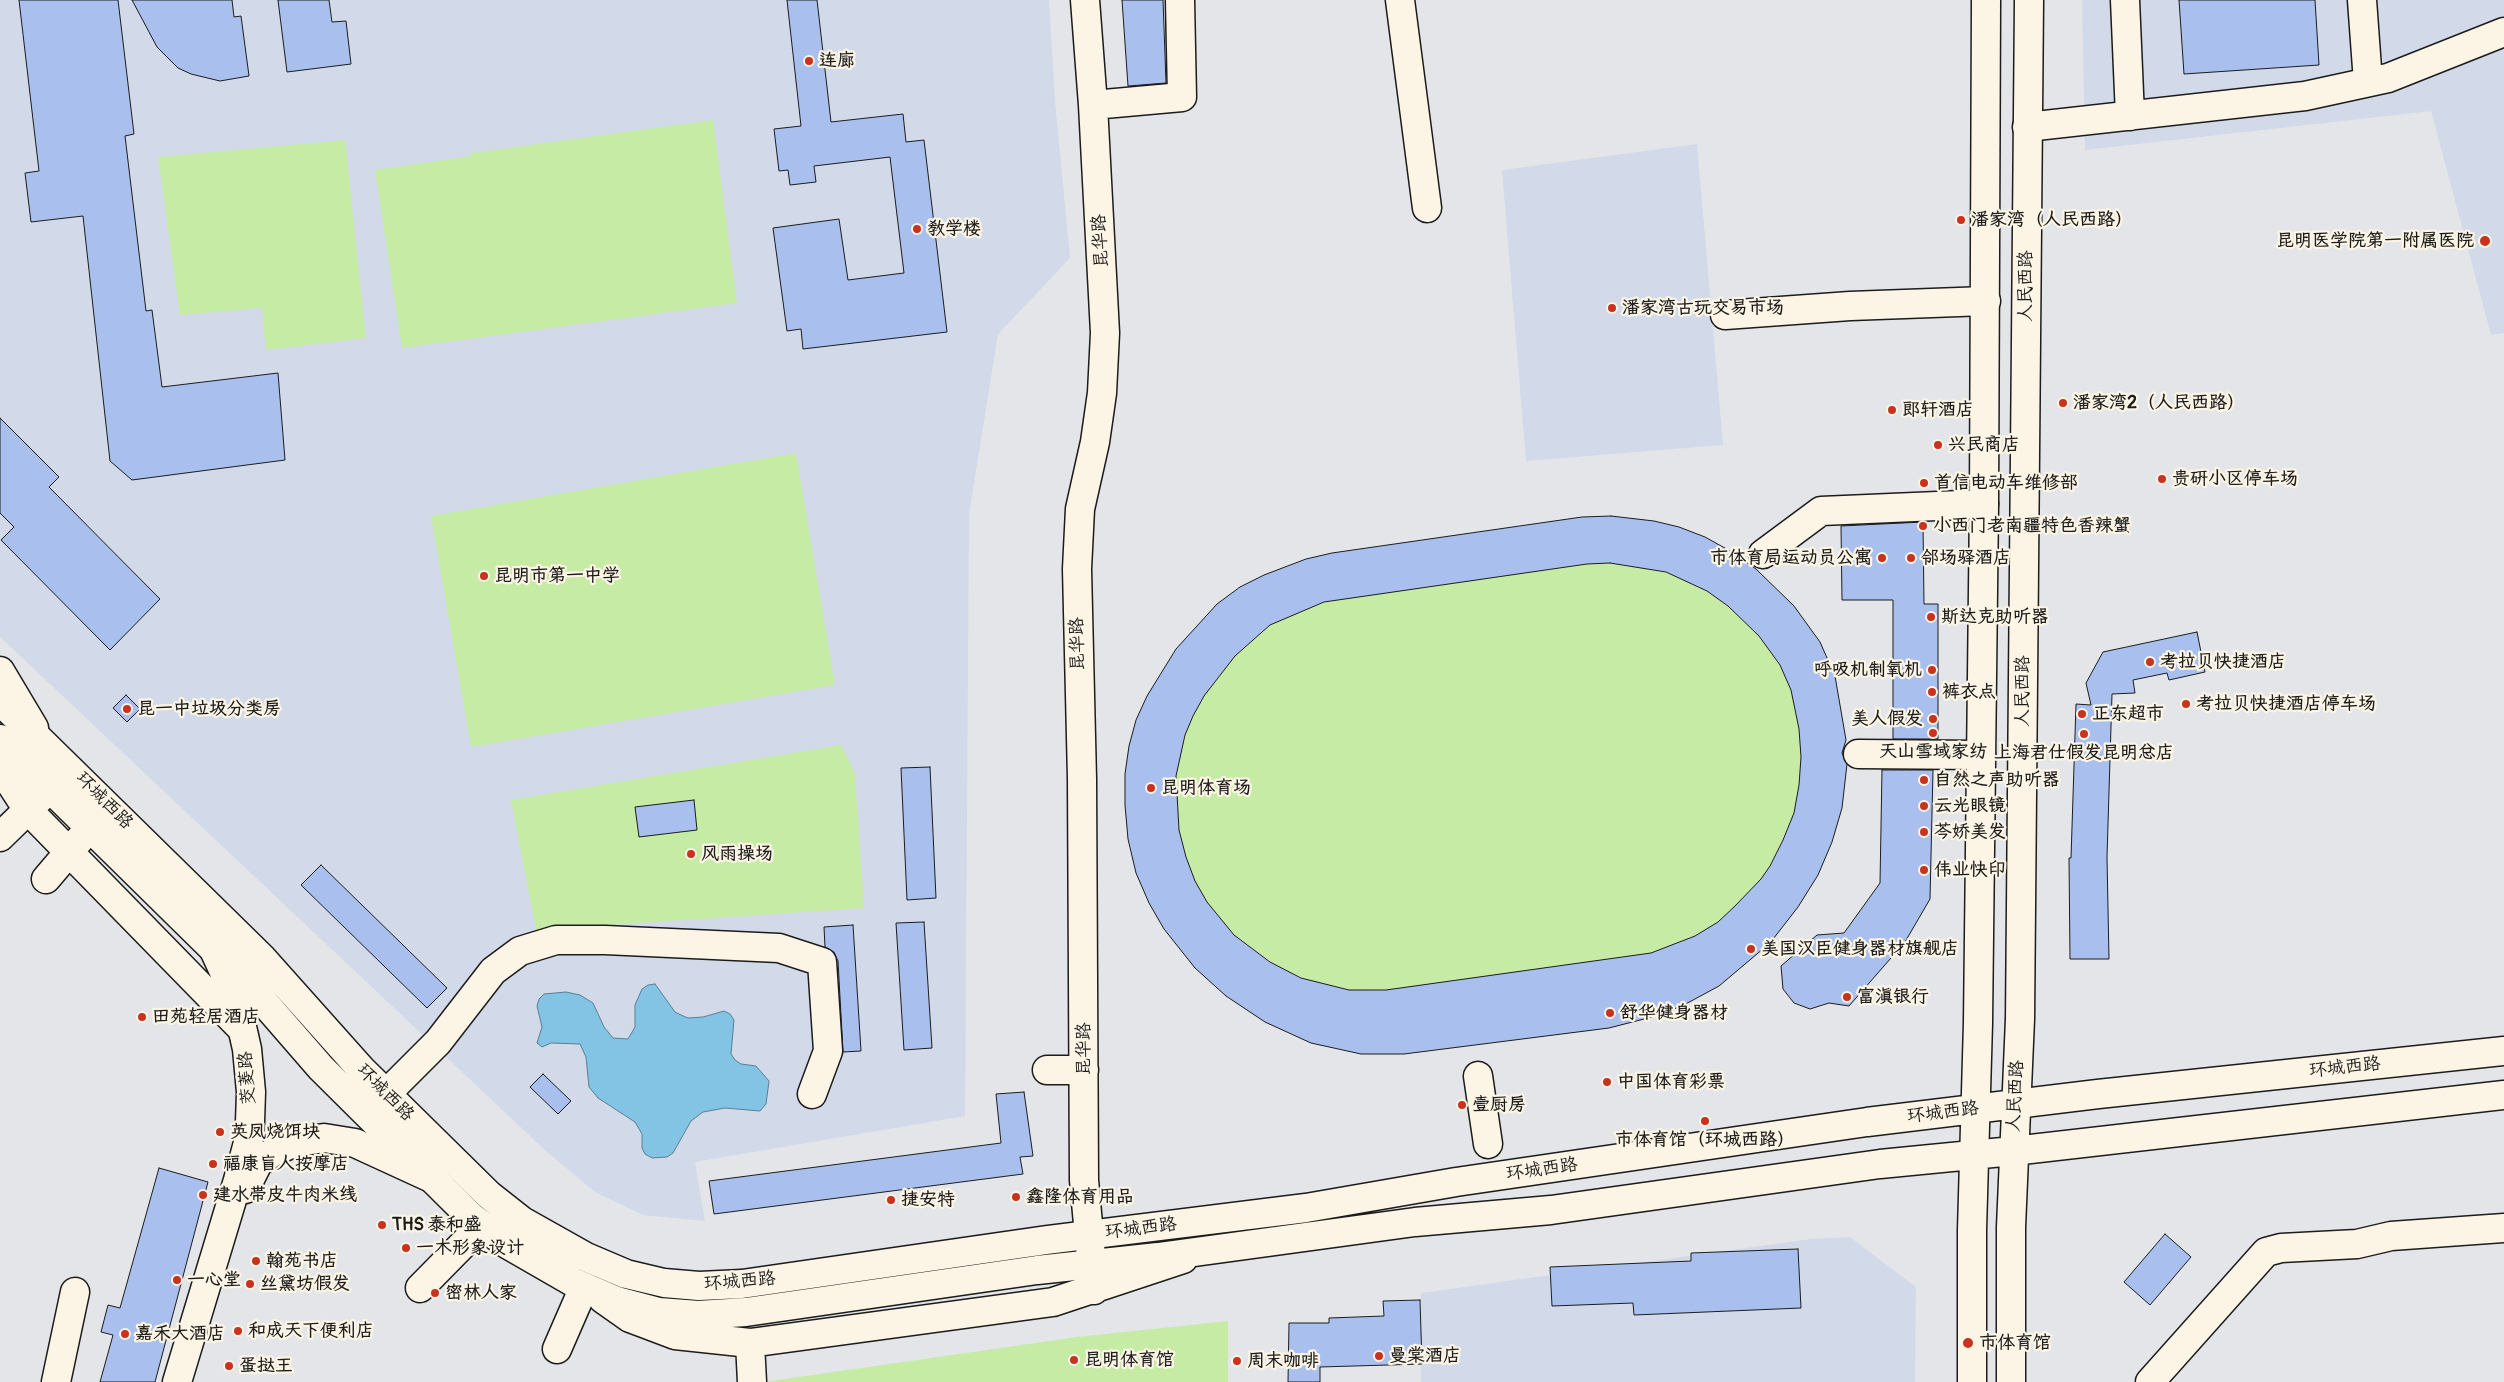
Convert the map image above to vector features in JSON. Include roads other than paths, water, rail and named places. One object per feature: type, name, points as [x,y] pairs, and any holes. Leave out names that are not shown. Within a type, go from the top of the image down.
[{"type":"main road","name":"昆华路","points":[[1085,0],[1094,105],[1105,334],[1102,393],[1095,442],[1080,509],[1076,569],[1082,769],[1084,1180],[1093,1277]]},
{"type":"main road","points":[[1094,105],[1182,97],[1180,0]]},
{"type":"main road","points":[[1400,0],[1427,208]]},
{"type":"main road","points":[[1972,1382],[1984,504],[1986,0]]},
{"type":"main road","name":"人民西路","points":[[2011,1382],[2013,1152],[2020,1000],[2028,0]]},
{"type":"main road","points":[[2125,0],[2130,116]]},
{"type":"main road","points":[[2362,0],[2368,82]]},
{"type":"main road","points":[[2027,127],[2305,96],[2388,78],[2504,32]]},
{"type":"main road","points":[[1725,315],[1850,306],[1986,301]]},
{"type":"main road","points":[[1763,554],[1821,511],[1984,504]]},
{"type":"main road","points":[[0,671],[40,738]]},
{"type":"main road","name":"环城西路","points":[[0,701],[40,738],[262,958],[340,1047],[489,1195],[522,1221],[586,1257],[645,1280],[698,1286],[742,1284],[1089,1235],[1306,1208],[1465,1181],[1867,1122],[2504,1051]]},
{"type":"main road","name":"环城西路","points":[[0,739],[242,977],[321,1068],[482,1225],[524,1255],[589,1290],[624,1303],[659,1312],[728,1314],[1093,1277],[1208,1250],[1415,1222],[1551,1210],[1880,1164],[2013,1152],[2504,1095]]},
{"type":"main road","points":[[1858,754],[1981,755]]},
{"type":"main road","points":[[0,767],[28,810],[243,1030]]},
{"type":"main road","points":[[0,837],[51,788]]},
{"type":"main road","points":[[46,879],[91,828]]},
{"type":"main road","points":[[386,1094],[438,1042],[493,971],[520,951],[556,940],[595,940],[779,948],[822,962],[828,1050],[812,1094]]},
{"type":"main road","name":"茭菱路","points":[[177,1382],[248,1139],[251,1092],[243,1030],[234,996],[213,949]]},
{"type":"main road","points":[[1047,1070],[1084,1070]]},
{"type":"main road","points":[[1478,1076],[1488,1144]]},
{"type":"main road","points":[[187,1382],[247,1182],[258,1163],[273,1152],[293,1143],[324,1138],[355,1143],[433,1179]]},
{"type":"main road","points":[[420,1288],[482,1225]]},
{"type":"main road","points":[[2150,1382],[2266,1252],[2281,1248],[2356,1244],[2391,1236],[2504,1228]]},
{"type":"main road","points":[[558,1349],[589,1290],[630,1318],[652,1328],[675,1335],[750,1343],[1041,1304],[1093,1277]]},
{"type":"main road","points":[[56,1382],[75,1292]]},
{"type":"main road","points":[[750,1343],[752,1382]]},
{"type":"water","points":[[655,984],[675,1012],[688,1018],[703,1017],[724,1011],[730,1014],[734,1020],[731,1054],[741,1064],[756,1066],[769,1081],[766,1104],[760,1111],[725,1108],[703,1112],[691,1121],[673,1153],[667,1157],[652,1158],[645,1154],[642,1148],[642,1134],[635,1122],[598,1098],[589,1087],[586,1057],[580,1044],[551,1043],[542,1047],[537,1043],[542,1027],[537,1006],[539,999],[544,994],[566,992],[580,995],[593,1003],[604,1027],[613,1038],[628,1039],[635,1027],[635,1005],[642,989],[648,985]]},
{"type":"place","name":"连廊","points":[[809,61]]},
{"type":"place","name":"潘家湾（人民西路）","points":[[1961,220]]},
{"type":"place","name":"教学楼","points":[[917,229]]},
{"type":"place","name":"昆明医学院第一附属医院","points":[[2485,241]]},
{"type":"place","name":"潘家湾古玩交易市场","points":[[1612,308]]},
{"type":"place","name":"潘家湾2（人民西路）","points":[[2063,403]]},
{"type":"place","name":"郎轩酒店","points":[[1892,410]]},
{"type":"place","name":"兴民商店","points":[[1938,445]]},
{"type":"place","name":"贵研小区停车场","points":[[2162,479]]},
{"type":"place","name":"首信电动车维修部","points":[[1924,483]]},
{"type":"place","name":"小西门老南疆特色香辣蟹","points":[[1923,526]]},
{"type":"place","name":"市体育局运动员公寓","points":[[1882,558]]},
{"type":"place","name":"邻场驿酒店","points":[[1911,558]]},
{"type":"place","name":"昆明市第一中学","points":[[484,576]]},
{"type":"place","name":"斯达克助听器","points":[[1931,617]]},
{"type":"place","name":"考拉贝快捷酒店","points":[[2150,662]]},
{"type":"place","name":"呼吸机制氧机","points":[[1932,670]]},
{"type":"place","name":"裤衣点","points":[[1932,692]]},
{"type":"place","name":"考拉贝快捷酒店停车场","points":[[2186,704]]},
{"type":"place","name":"昆一中垃圾分类房","points":[[127,709]]},
{"type":"place","name":"正东超市","points":[[2082,714]]},
{"type":"place","name":"美人假发","points":[[1933,719]]},
{"type":"place","name":"天山雪域家纺","points":[[1933,733]]},
{"type":"place","name":"上海君仕假发昆明总店","points":[[2084,734]]},
{"type":"place","name":"自然之声助听器","points":[[1924,780]]},
{"type":"place","name":"昆明体育场","points":[[1151,788]]},
{"type":"place","name":"云光眼镜","points":[[1924,806]]},
{"type":"place","name":"芩娇美发","points":[[1924,832]]},
{"type":"place","name":"风雨操场","points":[[691,854]]},
{"type":"place","name":"伟业快印","points":[[1924,870]]},
{"type":"place","name":"美国汉臣健身器材旗舰店","points":[[1751,949]]},
{"type":"place","name":"富滇银行","points":[[1847,997]]},
{"type":"place","name":"舒华健身器材","points":[[1610,1013]]},
{"type":"place","name":"田苑轻居酒店","points":[[142,1017]]},
{"type":"place","name":"中国体育彩票","points":[[1607,1082]]},
{"type":"place","name":"壹厨房","points":[[1462,1105]]},
{"type":"place","name":"市体育馆（环城西路）","points":[[1705,1121]]},
{"type":"place","name":"英凤烧饵块","points":[[220,1132]]},
{"type":"place","name":"福康盲人按摩店","points":[[213,1164]]},
{"type":"place","name":"建水带皮牛肉米线","points":[[203,1195]]},
{"type":"place","name":"鑫隆体育用品","points":[[1016,1197]]},
{"type":"place","name":"捷安特","points":[[891,1200]]},
{"type":"place","name":"THS 泰和盛","points":[[382,1225]]},
{"type":"place","name":"一木形象设计","points":[[406,1248]]},
{"type":"place","name":"翰苑书店","points":[[256,1261]]},
{"type":"place","name":"一心堂","points":[[177,1280]]},
{"type":"place","name":"丝黛坊假发","points":[[250,1284]]},
{"type":"place","name":"密林人家","points":[[435,1293]]},
{"type":"place","name":"和成天下便利店","points":[[238,1331]]},
{"type":"place","name":"嘉禾大酒店","points":[[125,1334]]},
{"type":"place","name":"市体育馆","points":[[1968,1343]]},
{"type":"place","name":"曼棠酒店","points":[[1379,1356]]},
{"type":"place","name":"昆明体育馆","points":[[1074,1360]]},
{"type":"place","name":"周末咖啡","points":[[1237,1361]]},
{"type":"place","name":"蛋挞王","points":[[229,1366]]}]
